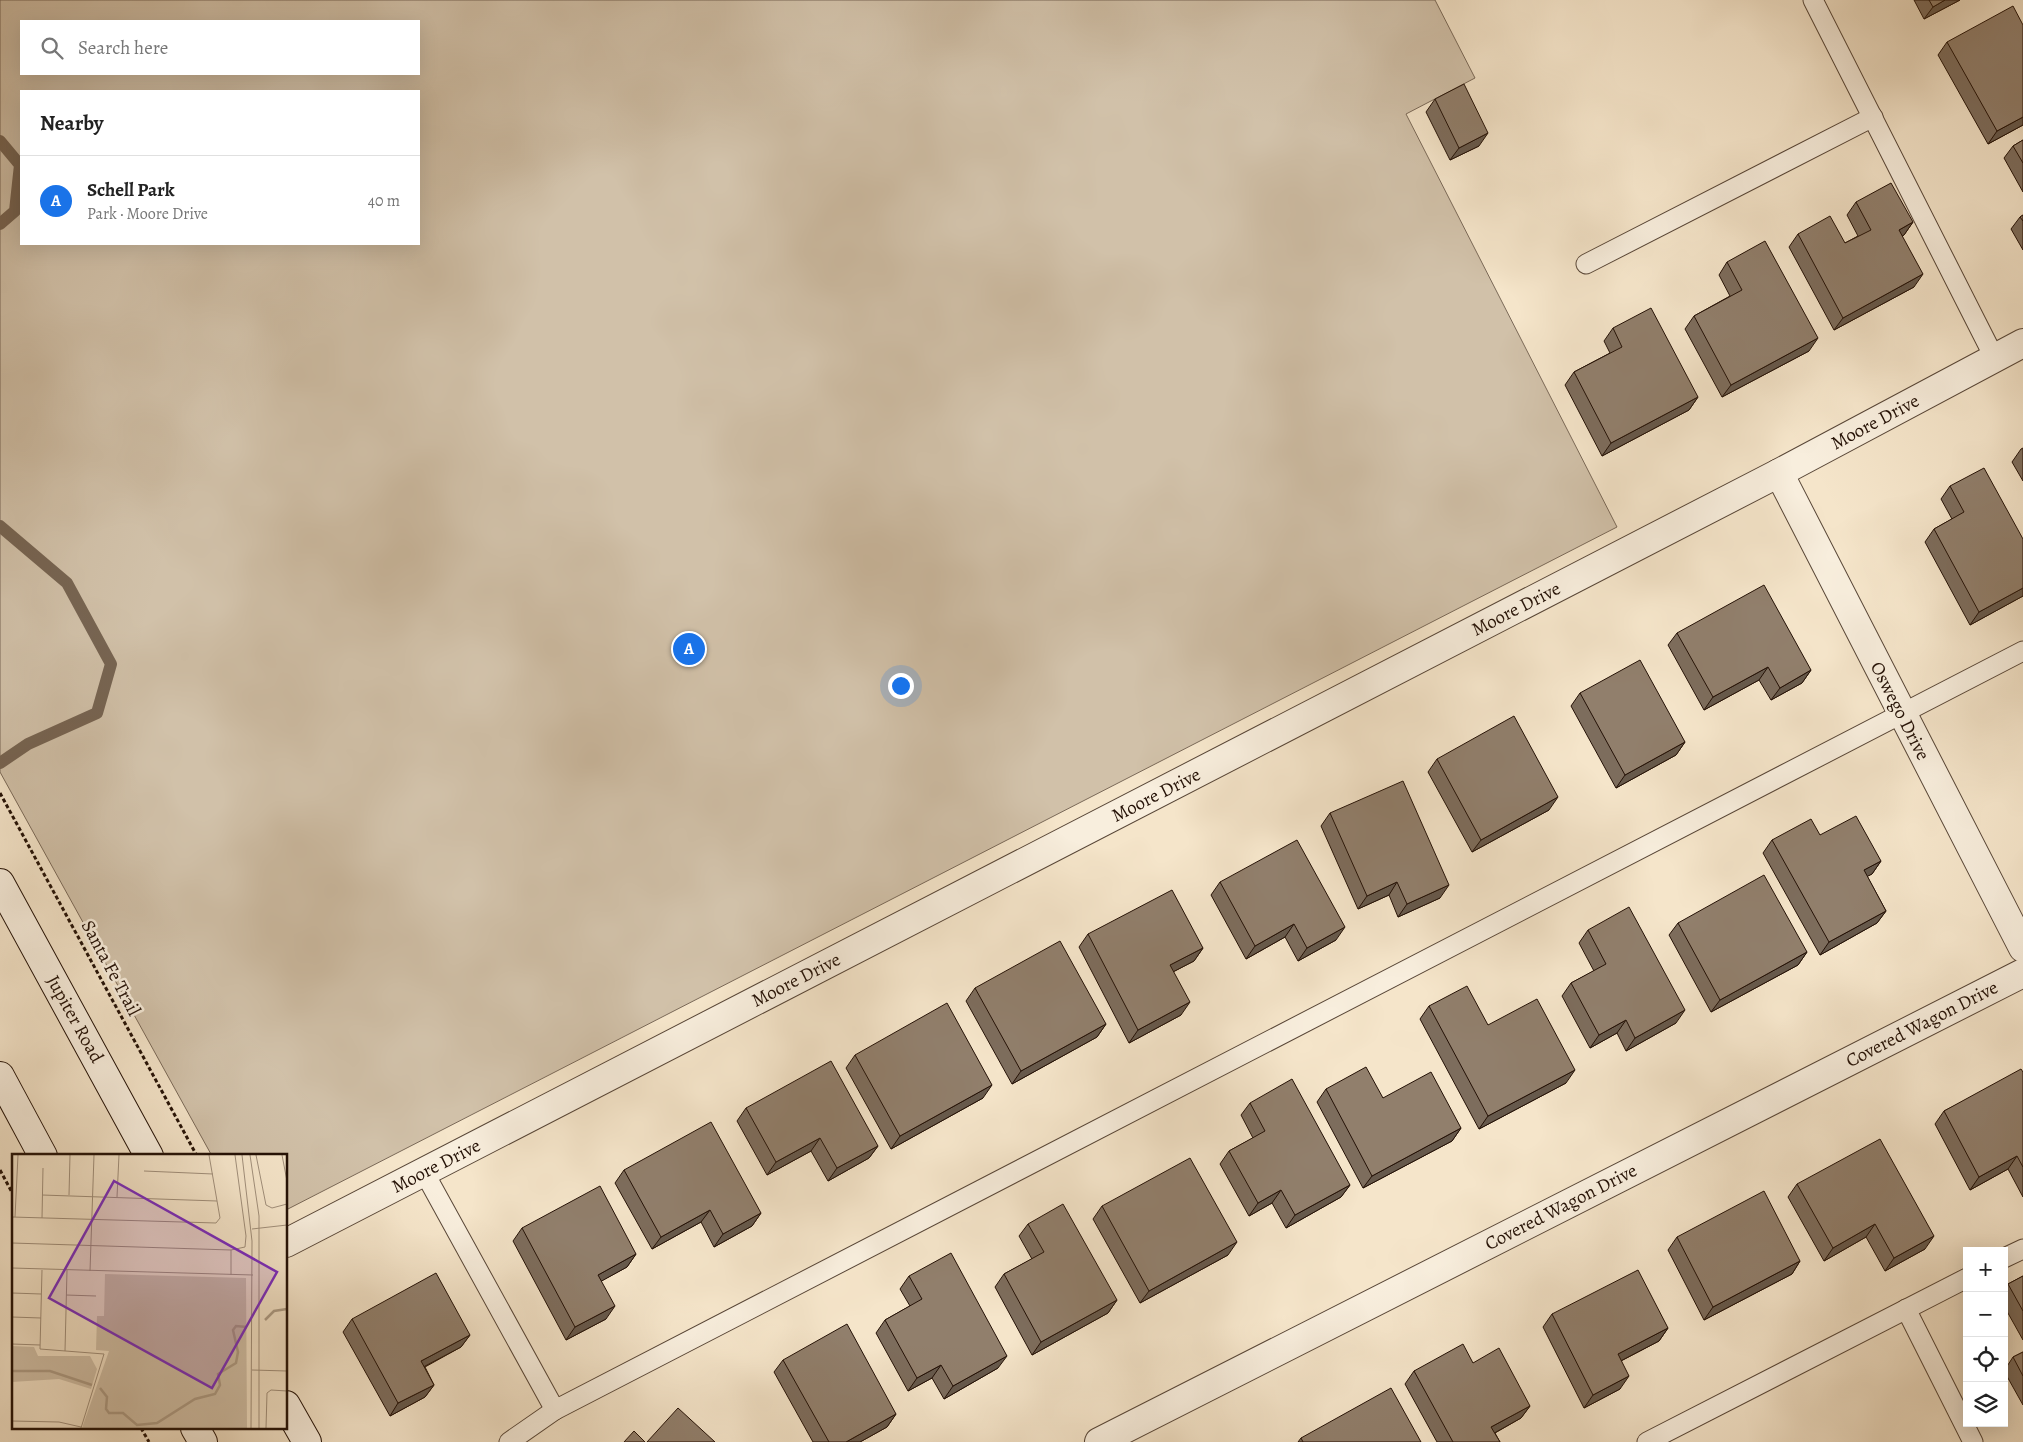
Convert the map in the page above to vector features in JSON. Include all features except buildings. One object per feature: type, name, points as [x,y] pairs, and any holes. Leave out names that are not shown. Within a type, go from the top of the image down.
[{"type":"street","name":"Moore Drive","points":[[288,1242],[1779,473],[2023,342]]},
{"type":"street","name":"Oswego Drive","points":[[1779,473],[1901,714],[2023,948]]},
{"type":"street","name":"Jupiter Road","points":[[0,883],[148,1154]]},
{"type":"street","name":"Covered Wagon Drive","points":[[1099,1442],[2023,973]]},
{"type":"street","points":[[0,1076],[42,1154]]},
{"type":"street","points":[[288,1409],[307,1442]]},
{"type":"street","points":[[196,1430],[203,1442]]},
{"type":"lane","points":[[1813,0],[1994,357]]},
{"type":"lane","points":[[1586,264],[1873,117]]},
{"type":"lane","points":[[508,1442],[555,1410],[2023,651]]},
{"type":"lane","points":[[424,1172],[555,1410]]},
{"type":"lane","points":[[2008,1256],[2023,1249]]},
{"type":"lane","points":[[1647,1442],[1963,1280]]},
{"type":"lane","points":[[1906,1309],[1972,1442]]},
{"type":"path","name":"Santa Fe Trail","points":[[0,793],[196,1154]]},
{"type":"path","points":[[0,1170],[12,1192]]},
{"type":"path","points":[[142,1430],[149,1442]]},
{"type":"shaded area","points":[[0,0],[1435,0],[1475,78],[1406,114],[1617,527],[288,1209],[288,1154],[211,1154],[0,772]]},
{"type":"waterway","points":[[0,141],[20,165],[15,211],[0,224]]},
{"type":"waterway","points":[[0,526],[67,583],[111,664],[97,713],[28,744],[0,763]]},
{"type":"place","name":"Schell Park","points":[[689,649]]}]
